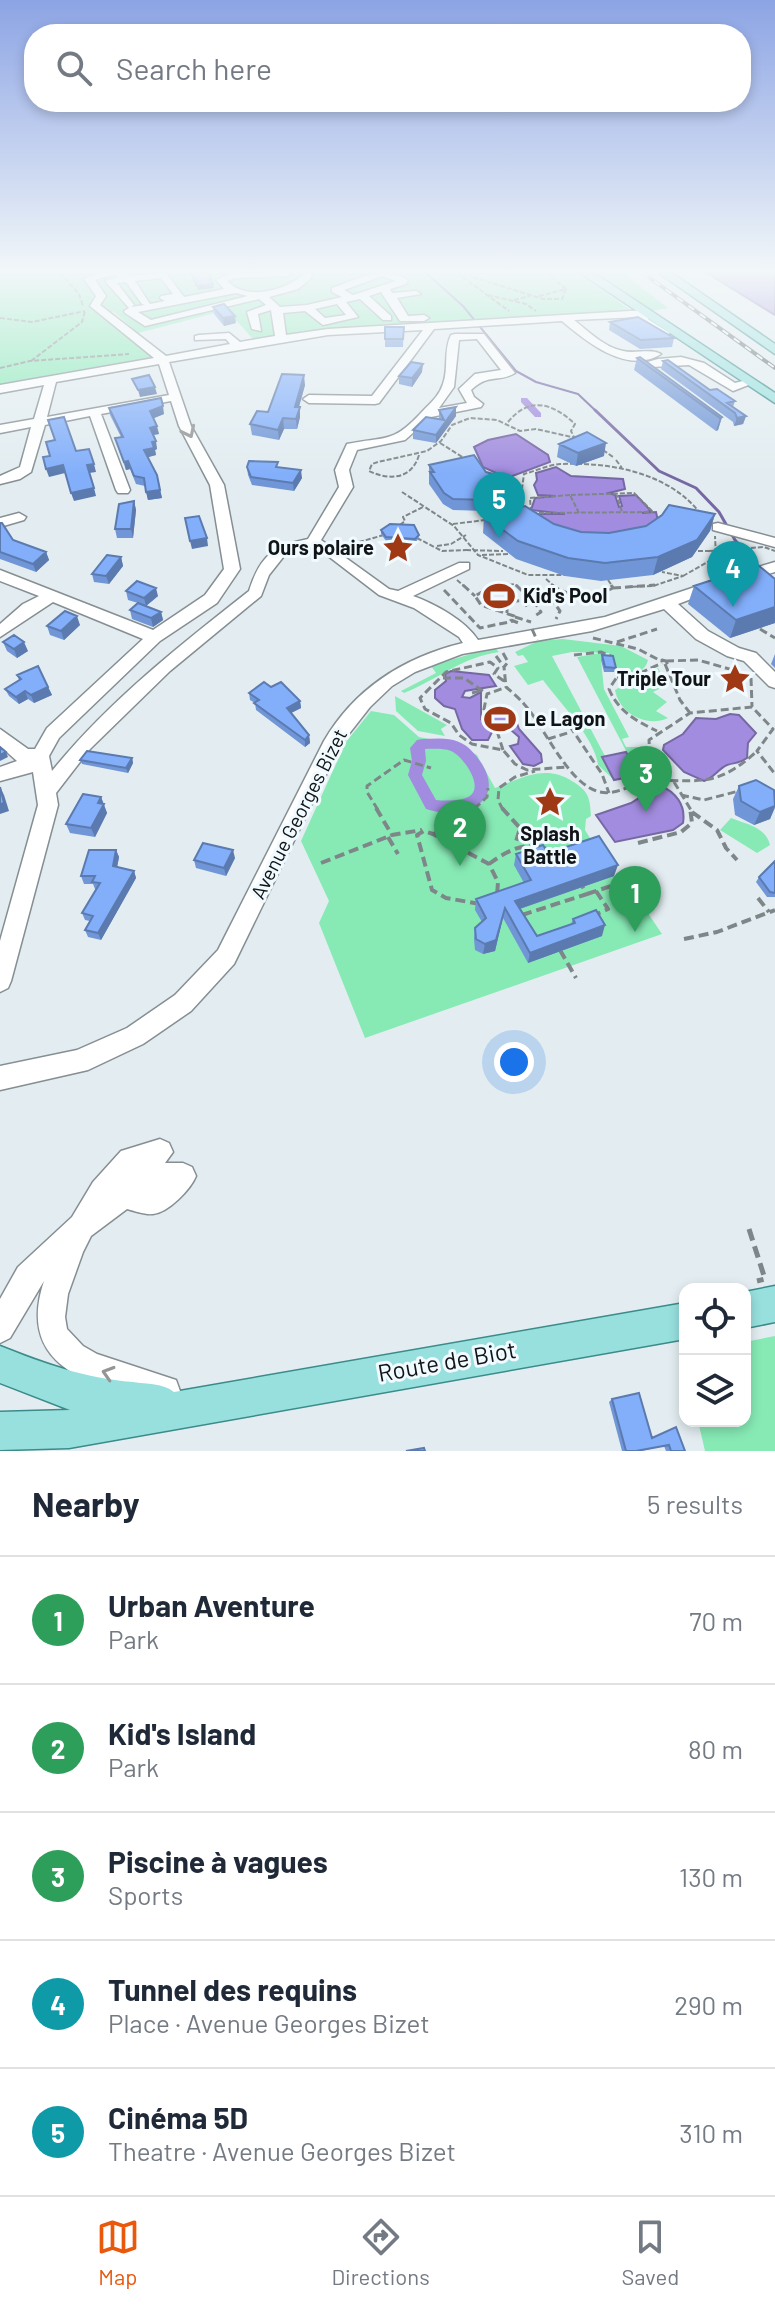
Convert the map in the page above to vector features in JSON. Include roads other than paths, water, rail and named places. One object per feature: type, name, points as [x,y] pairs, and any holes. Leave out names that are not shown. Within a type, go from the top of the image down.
[{"type":"main road","points":[[685,341],[775,399]]},
{"type":"main road","name":"Route de Biot","points":[[209,1406],[679,1322]]},
{"type":"main road","points":[[0,1364],[39,1385],[96,1399],[209,1406]]},
{"type":"main road","points":[[3,1438],[209,1406]]},
{"type":"street","points":[[0,981],[6,931],[48,805],[41,760],[53,733],[154,637],[211,599],[232,569],[217,485],[185,426],[160,360],[139,341]]},
{"type":"street","points":[[232,341],[236,346]]},
{"type":"street","points":[[0,389],[266,341]]},
{"type":"street","points":[[309,399],[375,400],[417,341]]},
{"type":"street","points":[[313,542],[346,487],[342,470],[352,447],[409,434],[448,386],[454,341]]},
{"type":"street","points":[[425,415],[477,404],[469,399],[465,389],[479,376],[509,373],[484,341]]},
{"type":"street","points":[[597,341],[604,348],[630,359],[697,347]]},
{"type":"street","points":[[668,341],[680,350]]},
{"type":"street","points":[[667,383],[643,365],[674,358],[698,363],[733,387],[750,382]]},
{"type":"street","points":[[0,480],[26,469],[51,379]]},
{"type":"street","points":[[0,429],[176,397]]},
{"type":"street","points":[[94,411],[123,490]]},
{"type":"street","points":[[0,523],[19,517]]},
{"type":"street","points":[[718,529],[775,543]]},
{"type":"street","points":[[47,790],[84,744],[164,667],[256,593],[262,574],[283,548],[313,542],[324,546],[384,592],[420,604],[465,633],[473,645]]},
{"type":"street","points":[[401,596],[459,563]]},
{"type":"street","name":"Avenue Georges Bizet","points":[[0,1078],[79,1062],[135,1036],[183,1003],[226,957],[333,741],[356,709],[387,681],[437,656],[473,645],[593,626],[768,569]]},
{"type":"street","points":[[0,575],[154,637]]},
{"type":"street","points":[[0,632],[29,608],[52,596]]},
{"type":"street","points":[[666,602],[720,650],[750,657],[775,682]]},
{"type":"street","points":[[0,736],[24,756],[41,760]]},
{"type":"street","points":[[0,774],[41,760]]},
{"type":"street","points":[[0,1292],[28,1277],[135,1169],[160,1152]]},
{"type":"street","points":[[119,1185],[149,1176],[183,1176]]},
{"type":"street","points":[[78,1229],[49,1305],[53,1336],[69,1354],[91,1368],[209,1406]]},
{"type":"street","points":[[0,1328],[28,1277]]},
{"type":"waterway","points":[[491,341],[516,371],[536,382],[578,394],[597,412]]},
{"type":"waterway","points":[[524,400],[538,415]]},
{"type":"waterway","points":[[595,410],[659,471],[696,488],[719,512],[735,540],[759,568]]},
{"type":"waterway","points":[[422,744],[450,745],[466,754],[482,784],[476,800],[440,807],[431,805],[415,775],[419,761],[417,748],[422,744]]},
{"type":"railway","points":[[737,341],[775,368]]},
{"type":"place","name":"Cinéma 5D","points":[[499,538]]},
{"type":"place","name":"Ours polaire","points":[[398,548]]},
{"type":"place","name":"Kid's Pool","points":[[499,596]]},
{"type":"place","name":"Tunnel des requins","points":[[733,607]]},
{"type":"place","name":"Triple Tour","points":[[735,679]]},
{"type":"place","name":"Le Lagon","points":[[500,719]]},
{"type":"place","name":"Splash Battle","points":[[550,802]]},
{"type":"place","name":"Piscine à vagues","points":[[646,812]]},
{"type":"place","name":"Kid's Island","points":[[460,866]]},
{"type":"place","name":"Urban Aventure","points":[[635,932]]}]
